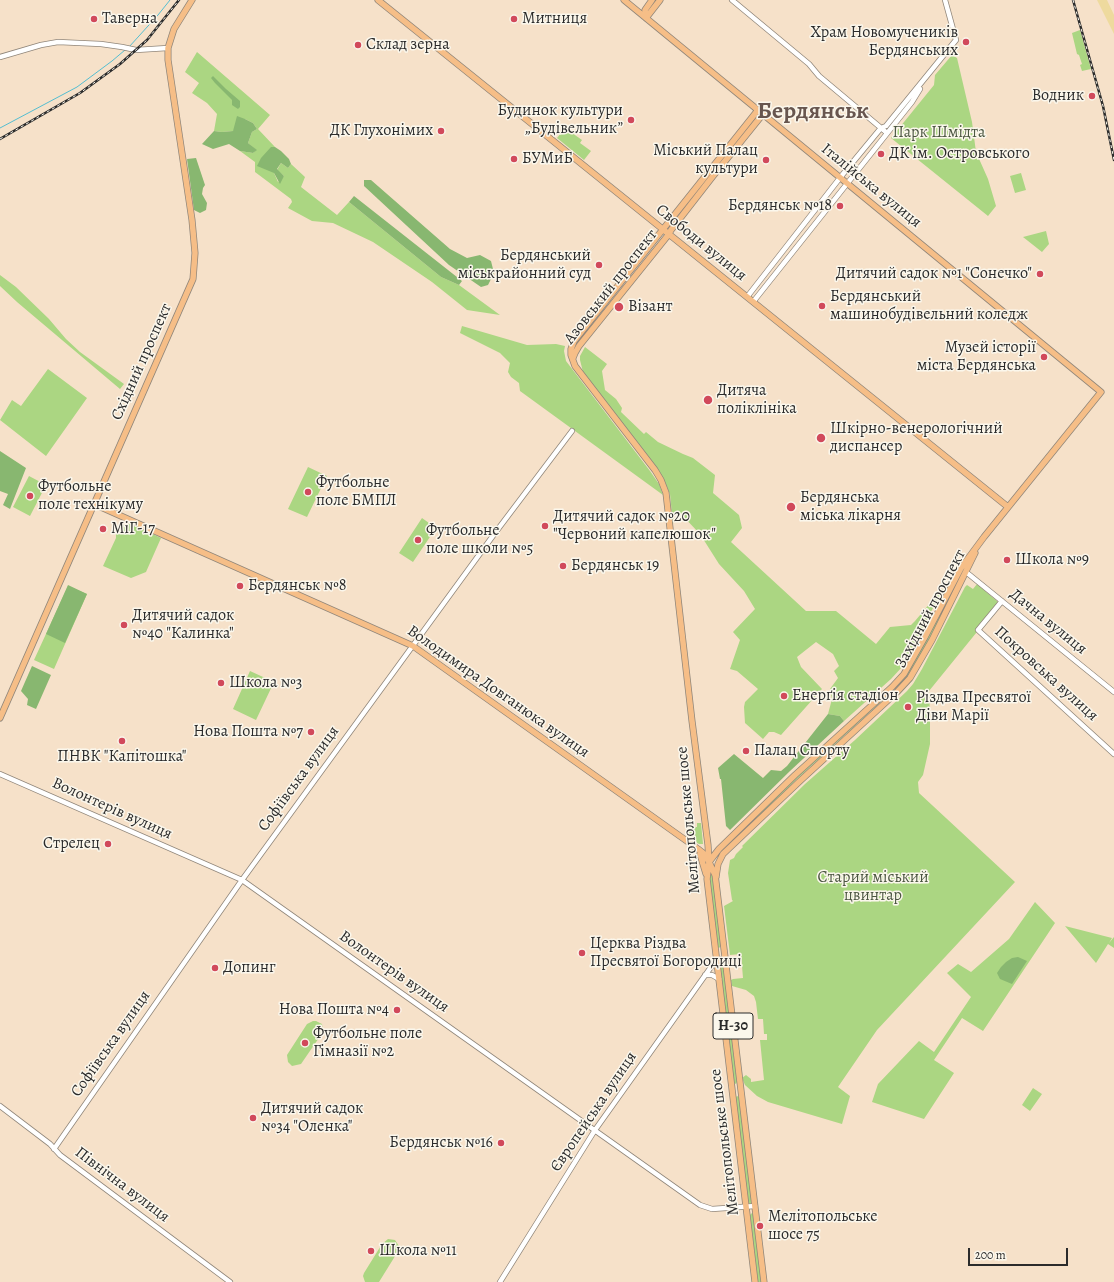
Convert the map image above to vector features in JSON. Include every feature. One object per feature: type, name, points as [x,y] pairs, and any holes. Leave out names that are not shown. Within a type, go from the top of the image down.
[{"type":"main road","name":"Східний проспект","points":[[0,718],[193,279],[195,253],[192,220],[168,60],[168,48],[174,29],[192,0]]},
{"type":"main road","name":"Свободи вулиця","points":[[378,0],[1008,507]]},
{"type":"main road","name":"Італійська вулиця","points":[[624,0],[1101,392]]},
{"type":"main road","points":[[646,18],[645,10],[652,0]]},
{"type":"main road","points":[[646,18],[660,0]]},
{"type":"main road","name":"Азовський проспект","points":[[572,360],[571,349],[574,341],[663,229],[712,172],[760,112]]},
{"type":"main road","name":"Азовський проспект","points":[[572,360],[579,346],[669,234],[712,172]]},
{"type":"main road","name":"Мелітопольське шосе","points":[[572,360],[575,366],[655,470],[666,493],[708,845],[709,856],[707,879],[716,960],[755,1282]]},
{"type":"main road","name":"Західний проспект","points":[[709,856],[719,849],[795,775],[892,687],[904,674],[963,570],[984,537],[1101,392]]},
{"type":"main road","name":"Володимира Довганюка вулиця","points":[[94,504],[414,646],[698,849]]},
{"type":"main road","name":"Західний проспект","points":[[716,877],[718,864],[723,854],[897,692],[910,678],[932,640],[963,570]]},
{"type":"main road","points":[[698,849],[709,856],[716,877]]},
{"type":"main road","points":[[698,849],[709,856]]},
{"type":"main road","points":[[698,849],[707,879]]},
{"type":"main road","name":"Мелітопольське шосе","points":[[716,877],[764,1282]]},
{"type":"street","points":[[732,0],[809,64],[819,76],[887,133]]},
{"type":"street","points":[[747,297],[840,178],[881,128],[886,126],[956,40],[945,0]]},
{"type":"street","points":[[0,56],[58,42],[82,42],[122,47],[133,50],[168,48]]},
{"type":"street","points":[[754,302],[912,102],[928,75]]},
{"type":"street","name":"Софіївська вулиця","points":[[54,1148],[242,880],[572,431]]},
{"type":"street","name":"Дачна вулиця","points":[[963,570],[1114,692]]},
{"type":"street","name":"Покровська вулиця","points":[[1002,601],[978,630],[1114,754]]},
{"type":"street","name":"Волонтерів вулиця","points":[[0,774],[242,880],[706,1208],[712,1209],[755,1206]]},
{"type":"street","points":[[716,960],[725,959]]},
{"type":"street","name":"Європейська вулиця","points":[[500,1282],[595,1130],[716,960]]},
{"type":"street","points":[[705,975],[712,975],[719,979]]},
{"type":"street","name":"Північна вулиця","points":[[0,1106],[50,1144],[60,1155],[230,1282]]},
{"type":"green space","points":[[1080,30],[1091,69],[1082,71],[1080,65],[1082,64],[1079,55],[1077,54],[1072,33]]},
{"type":"green space","points":[[197,52],[270,115],[258,129],[275,147],[271,147],[274,173],[278,182],[284,176],[277,170],[281,163],[288,168],[291,164],[305,177],[301,187],[337,215],[349,202],[441,277],[459,285],[500,315],[467,310],[432,282],[373,242],[333,223],[312,221],[288,208],[292,202],[291,199],[255,172],[255,162],[240,151],[253,153],[256,150],[248,143],[252,132],[257,129],[253,123],[245,119],[233,131],[214,131],[217,114],[207,103],[192,93],[199,83],[185,72]]},
{"type":"green space","name":"Парк Шмідта","points":[[952,55],[957,58],[972,122],[976,152],[988,179],[996,206],[988,216],[891,138],[934,85],[935,75]]},
{"type":"green space","points":[[213,76],[240,101],[240,107],[238,109],[232,105],[232,100],[211,78]]},
{"type":"green space","points":[[237,116],[253,123],[257,129],[252,132],[248,143],[257,150],[253,153],[240,151],[229,144],[213,149],[202,144],[214,131],[233,131]]},
{"type":"green space","points":[[565,128],[582,140],[580,143],[591,151],[584,160],[557,138]]},
{"type":"green space","points":[[271,147],[275,147],[281,151],[289,159],[291,164],[288,168],[281,163],[277,169],[284,176],[280,184],[274,173],[257,166],[261,158]]},
{"type":"green space","points":[[196,158],[205,185],[202,194],[207,203],[206,210],[200,213],[194,210],[187,159]]},
{"type":"green space","points":[[1021,173],[1026,190],[1015,193],[1010,176]]},
{"type":"green space","points":[[364,180],[371,180],[450,249],[467,258],[480,255],[491,261],[494,273],[488,285],[481,287],[449,265],[364,186]]},
{"type":"green space","points":[[354,196],[462,281],[459,285],[441,277],[349,202]]},
{"type":"green space","points":[[1046,231],[1049,244],[1042,252],[1023,237]]},
{"type":"green space","points":[[0,275],[16,287],[80,352],[124,384],[120,389],[0,286]]},
{"type":"green space","points":[[462,326],[527,345],[556,344],[565,346],[564,351],[566,361],[650,471],[659,484],[663,495],[520,391],[519,383],[511,377],[508,372],[510,363],[500,353],[460,333]]},
{"type":"green space","points":[[585,347],[607,364],[602,371],[605,390],[616,399],[622,408],[621,412],[644,434],[646,432],[658,442],[693,458],[715,475],[713,493],[739,515],[742,528],[731,542],[806,611],[836,611],[876,644],[890,627],[911,625],[943,589],[902,667],[891,679],[844,721],[840,716],[828,714],[832,699],[830,689],[838,678],[834,671],[839,666],[833,654],[816,642],[797,657],[801,667],[822,689],[781,735],[774,732],[769,732],[763,739],[745,723],[745,702],[758,689],[737,671],[730,669],[740,640],[733,632],[755,609],[744,591],[719,564],[700,534],[679,512],[674,513],[673,525],[670,494],[663,478],[583,372],[580,356]]},
{"type":"green space","points":[[48,369],[87,398],[46,456],[0,420],[12,400],[21,406]]},
{"type":"green space","points":[[0,451],[26,468],[10,509],[3,505],[8,494],[0,491]]},
{"type":"green space","name":"Футбольне поле БМПЛ","points":[[308,467],[327,476],[307,517],[288,509]]},
{"type":"green space","name":"Футбольне поле технікуму","points":[[29,476],[46,485],[30,516],[13,507]]},
{"type":"green space","name":"Футбольне поле школи №5","points":[[422,518],[436,528],[413,562],[399,553]]},
{"type":"green space","points":[[129,523],[161,538],[146,572],[131,578],[103,566],[121,524],[127,526]]},
{"type":"green space","points":[[958,578],[960,579],[908,677],[798,778],[723,851],[722,850],[797,776],[893,689],[906,675]]},
{"type":"green space","name":"Старий міський цвинтар","points":[[977,584],[998,602],[998,606],[929,691],[930,744],[923,775],[918,782],[919,793],[1015,882],[877,1030],[838,1087],[850,1096],[842,1124],[768,1102],[757,1096],[745,1085],[742,1078],[746,1075],[751,1079],[751,1082],[764,1080],[760,1040],[767,1040],[767,1034],[764,1034],[763,1019],[758,1019],[754,996],[746,990],[732,986],[731,980],[743,978],[741,954],[730,955],[724,906],[733,901],[728,873],[730,860],[734,858],[743,847],[742,846],[805,784],[907,691],[922,669],[965,587],[967,585],[973,589]]},
{"type":"green space","points":[[68,585],[87,594],[65,643],[46,634]]},
{"type":"green space","points":[[68,586],[87,594],[54,669],[34,660]]},
{"type":"green space","points":[[32,666],[51,675],[36,709],[27,705],[28,699],[21,691]]},
{"type":"green space","points":[[250,671],[274,682],[256,720],[233,709]]},
{"type":"green space","points":[[828,714],[840,716],[844,721],[730,830],[726,826],[721,779],[718,768],[734,754],[763,778],[771,770],[781,771],[787,766]]},
{"type":"green space","points":[[697,823],[701,823],[703,844],[699,844],[687,836],[686,828],[697,827]]},
{"type":"green space","points":[[710,873],[713,874],[721,946],[719,948],[717,947]]},
{"type":"green space","points":[[1035,902],[1055,923],[983,1031],[962,1018],[934,1060],[954,1073],[924,1119],[872,1102],[878,1084],[919,1041],[934,1052],[971,997],[947,973],[958,964],[971,972],[1009,939]]},
{"type":"green space","points":[[1065,926],[1112,938],[1109,943],[1114,937],[1114,948],[1108,944],[1096,963]]},
{"type":"green space","points":[[1018,957],[1027,961],[1012,984],[1000,979],[997,973],[1001,967],[1012,958]]},
{"type":"green space","points":[[721,962],[723,963],[737,1082],[736,1084],[734,1083],[719,964]]},
{"type":"green space","name":"Футбольне поле Гімназії №2","points":[[313,1021],[322,1024],[323,1032],[301,1064],[292,1066],[288,1062],[287,1055],[307,1024]]},
{"type":"green space","points":[[1033,1088],[1042,1094],[1030,1111],[1022,1105]]},
{"type":"green space","points":[[737,1096],[739,1097],[752,1203],[750,1204],[748,1202],[735,1098]]},
{"type":"green space","points":[[752,1213],[754,1214],[762,1282],[758,1282],[750,1215]]},
{"type":"green space","points":[[388,1239],[395,1240],[399,1246],[397,1253],[379,1282],[365,1282],[363,1276],[364,1273],[382,1244]]},
{"type":"sand","points":[[1097,0],[1107,0],[1114,15],[1114,34]]},
{"type":"waterway","points":[[129,47],[170,0]]},
{"type":"waterway","points":[[0,128],[77,87],[125,50]]},
{"type":"railway","points":[[0,139],[80,93],[120,64],[147,40],[179,0]]},
{"type":"railway","points":[[1073,0],[1103,106],[1114,160]]},
{"type":"place","name":"Таверна","points":[[94,19]]},
{"type":"place","name":"Митниця","points":[[514,19]]},
{"type":"place","name":"Храм Новомучеників Бердянських","points":[[966,42]]},
{"type":"place","name":"Склад зерна","points":[[358,45]]},
{"type":"place","name":"Водник","points":[[1092,96]]},
{"type":"place","name":"Будинок культури „Будівельник”","points":[[631,120]]},
{"type":"place","name":"ДК Глухонімих","points":[[441,131]]},
{"type":"place","name":"ДК ім. Островського","points":[[881,154]]},
{"type":"place","name":"БУМиБ","points":[[514,159]]},
{"type":"place","name":"Міський Палац культури","points":[[766,160]]},
{"type":"place","name":"Бердянськ №18","points":[[840,206]]},
{"type":"place","name":"Бердянський міськрайонний суд","points":[[599,265]]},
{"type":"place","name":"Дитячий садок №1 \"Сонечко\"","points":[[1040,274]]},
{"type":"place","name":"Бердянський машинобудівельний коледж","points":[[822,306]]},
{"type":"place","name":"Візант","points":[[619,307]]},
{"type":"place","name":"Музей історії міста Бердянська","points":[[1044,357]]},
{"type":"place","name":"Дитяча поліклініка","points":[[708,400]]},
{"type":"place","name":"Шкірно-венерологічний диспансер","points":[[821,438]]},
{"type":"place","name":"Футбольне поле БМПЛ","points":[[308,492]]},
{"type":"place","name":"Футбольне поле технікуму","points":[[30,496]]},
{"type":"place","name":"Бердянська міська лікарня","points":[[791,507]]},
{"type":"place","name":"Дитячий садок №20 \"Червоний капелюшок\"","points":[[545,526]]},
{"type":"place","name":"МіГ-17","points":[[103,529]]},
{"type":"place","name":"Футбольне поле школи №5","points":[[418,540]]},
{"type":"place","name":"Школа №9","points":[[1007,560]]},
{"type":"place","name":"Бердянськ 19","points":[[563,566]]},
{"type":"place","name":"Бердянськ №8","points":[[240,586]]},
{"type":"place","name":"Дитячий садок №40 \"Калинка\"","points":[[124,625]]},
{"type":"place","name":"Школа №3","points":[[221,683]]},
{"type":"place","name":"Енерґія стадіон","points":[[784,696]]},
{"type":"place","name":"Різдва Пресвятої Діви Марії","points":[[908,707]]},
{"type":"place","name":"Нова Пошта №7","points":[[311,732]]},
{"type":"place","name":"ПНВК \"Капітошка\"","points":[[122,741]]},
{"type":"place","name":"Палац Спорту","points":[[746,751]]},
{"type":"place","name":"Стрелец","points":[[108,844]]},
{"type":"place","name":"Церква Різдва Пресвятої Богородиці","points":[[582,953]]},
{"type":"place","name":"Допинг","points":[[215,968]]},
{"type":"place","name":"Нова Пошта №4","points":[[397,1010]]},
{"type":"place","name":"Футбольне поле Гімназії №2","points":[[305,1043]]},
{"type":"place","name":"Дитячий садок №34 \"Оленка\"","points":[[253,1118]]},
{"type":"place","name":"Бердянськ №16","points":[[501,1143]]},
{"type":"place","name":"Мелітопольське шосе 75","points":[[760,1226]]},
{"type":"place","name":"Школа №11","points":[[371,1251]]},
{"type":"district","name":"Бердянськ","points":[[813,112]]}]
